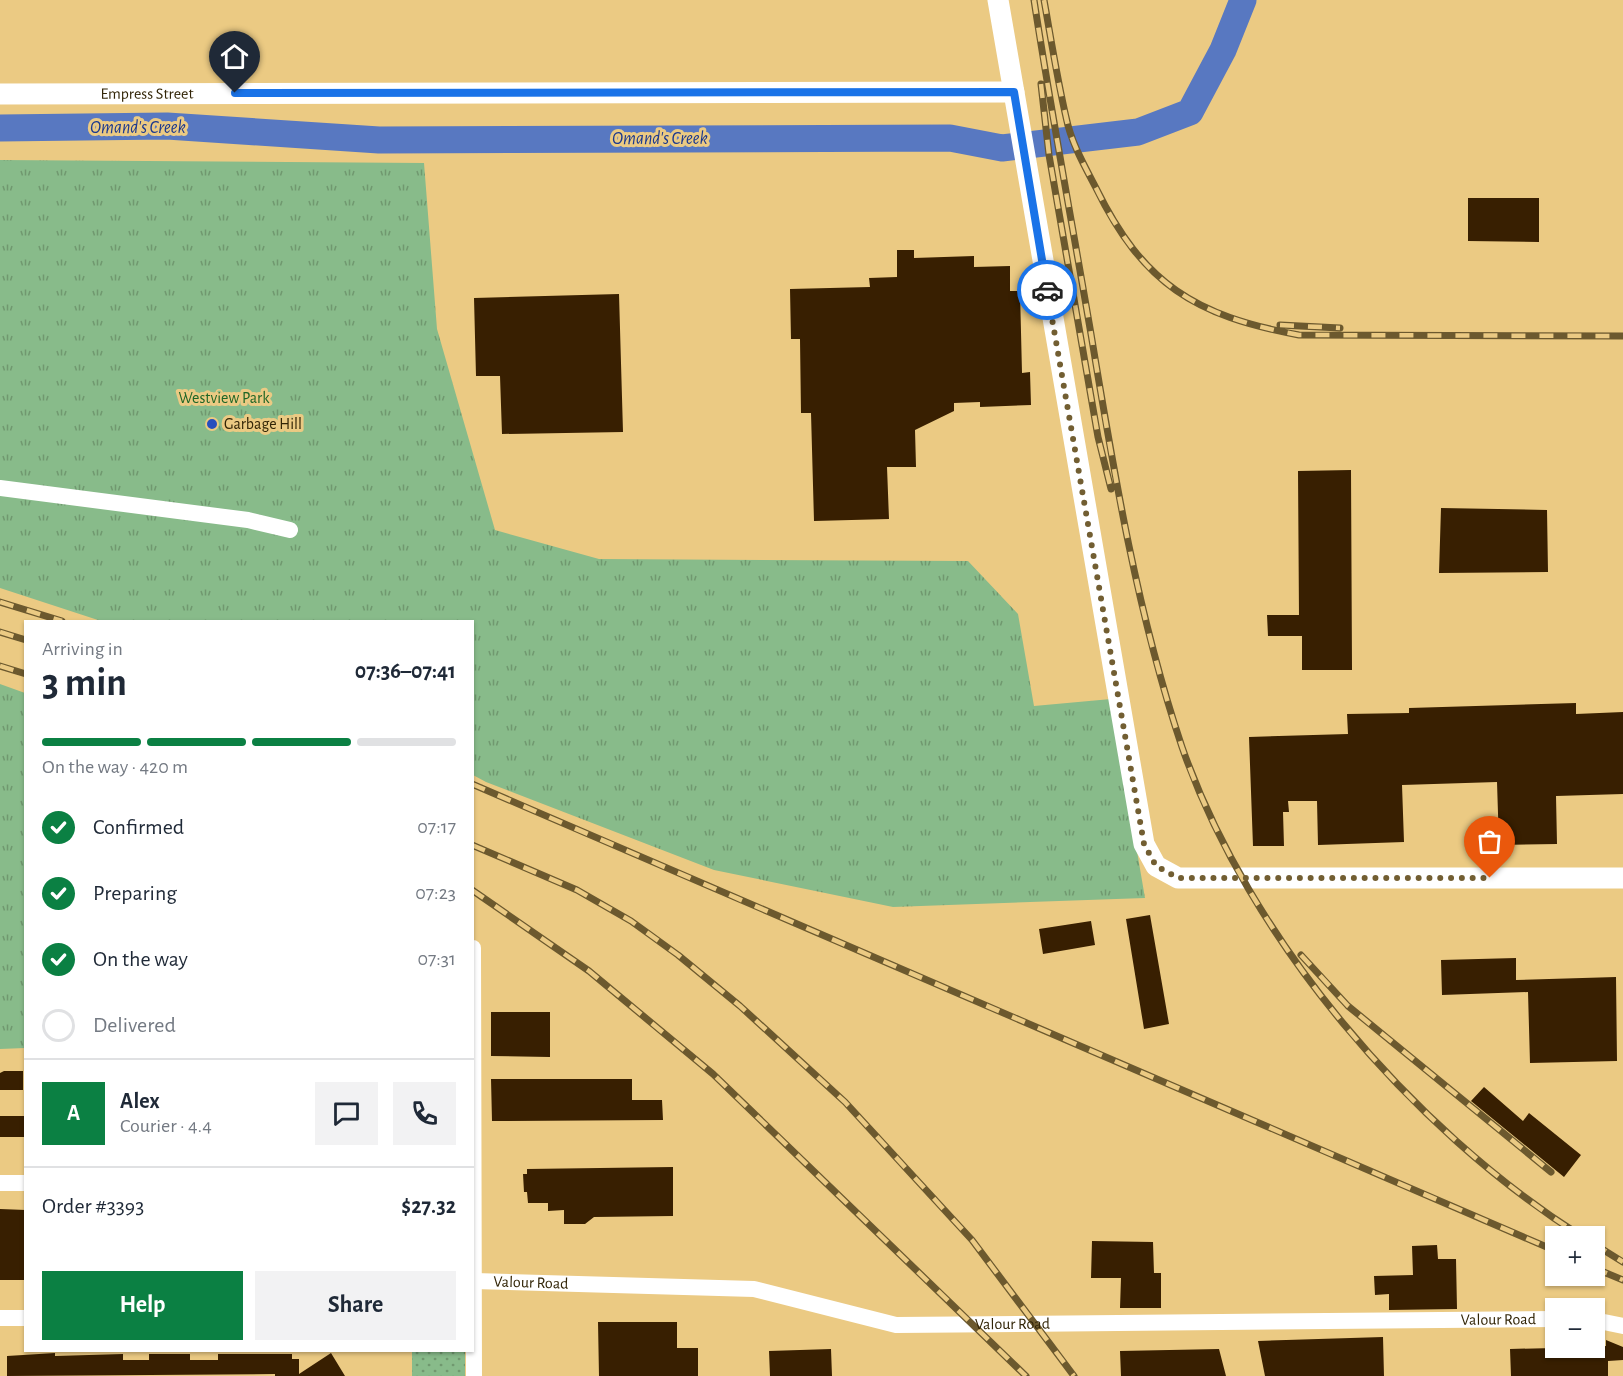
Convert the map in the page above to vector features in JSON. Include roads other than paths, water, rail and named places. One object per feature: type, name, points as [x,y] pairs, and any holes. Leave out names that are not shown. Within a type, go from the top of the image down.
[{"type":"street","points":[[998,0],[1144,844],[1156,866],[1178,878],[1623,878]]},
{"type":"street","name":"Empress Street","points":[[0,93],[1014,92]]},
{"type":"street","points":[[0,488],[248,520],[290,530]]},
{"type":"street","points":[[0,1183],[24,1183]]},
{"type":"street","points":[[474,1281],[474,1376]]},
{"type":"street","name":"Valour Road","points":[[474,1281],[727,1286],[791,1297],[896,1325],[1545,1319]]},
{"type":"street","points":[[0,1318],[24,1318]]},
{"type":"street","points":[[1605,1322],[1623,1326]]},
{"type":"waterway","name":"Omand's Creek","points":[[0,128],[167,126],[379,140],[950,138],[1002,148],[1138,132],[1190,112],[1223,50],[1243,0]]},
{"type":"railway","points":[[1034,0],[1109,438],[1139,594],[1182,747],[1211,819],[1249,889],[1293,958],[1343,1023],[1398,1084],[1456,1141],[1518,1192],[1567,1226]]},
{"type":"railway","points":[[1044,0],[1068,126],[1087,171],[1114,221],[1133,249],[1153,272],[1176,290],[1201,305],[1230,318],[1299,335],[1623,336]]},
{"type":"railway","points":[[1041,84],[1049,155],[1098,437],[1111,489]]},
{"type":"railway","points":[[1280,325],[1340,328]]},
{"type":"railway","points":[[0,602],[59,620]]},
{"type":"railway","points":[[0,632],[24,639]]},
{"type":"railway","points":[[0,666],[24,673]]},
{"type":"railway","points":[[474,785],[1545,1246]]},
{"type":"railway","points":[[474,846],[577,890],[631,921],[678,955],[740,1006],[845,1102],[972,1240],[1074,1376]]},
{"type":"railway","points":[[474,891],[589,971],[713,1074],[1026,1376]]},
{"type":"railway","points":[[1301,955],[1348,1006],[1551,1172]]},
{"type":"railway","points":[[1605,1251],[1623,1262]]},
{"type":"railway","points":[[1605,1273],[1623,1280]]},
{"type":"place","name":"Garbage Hill","points":[[212,424]]},
{"type":"park label","name":"Westview Park","points":[[224,398]]}]
